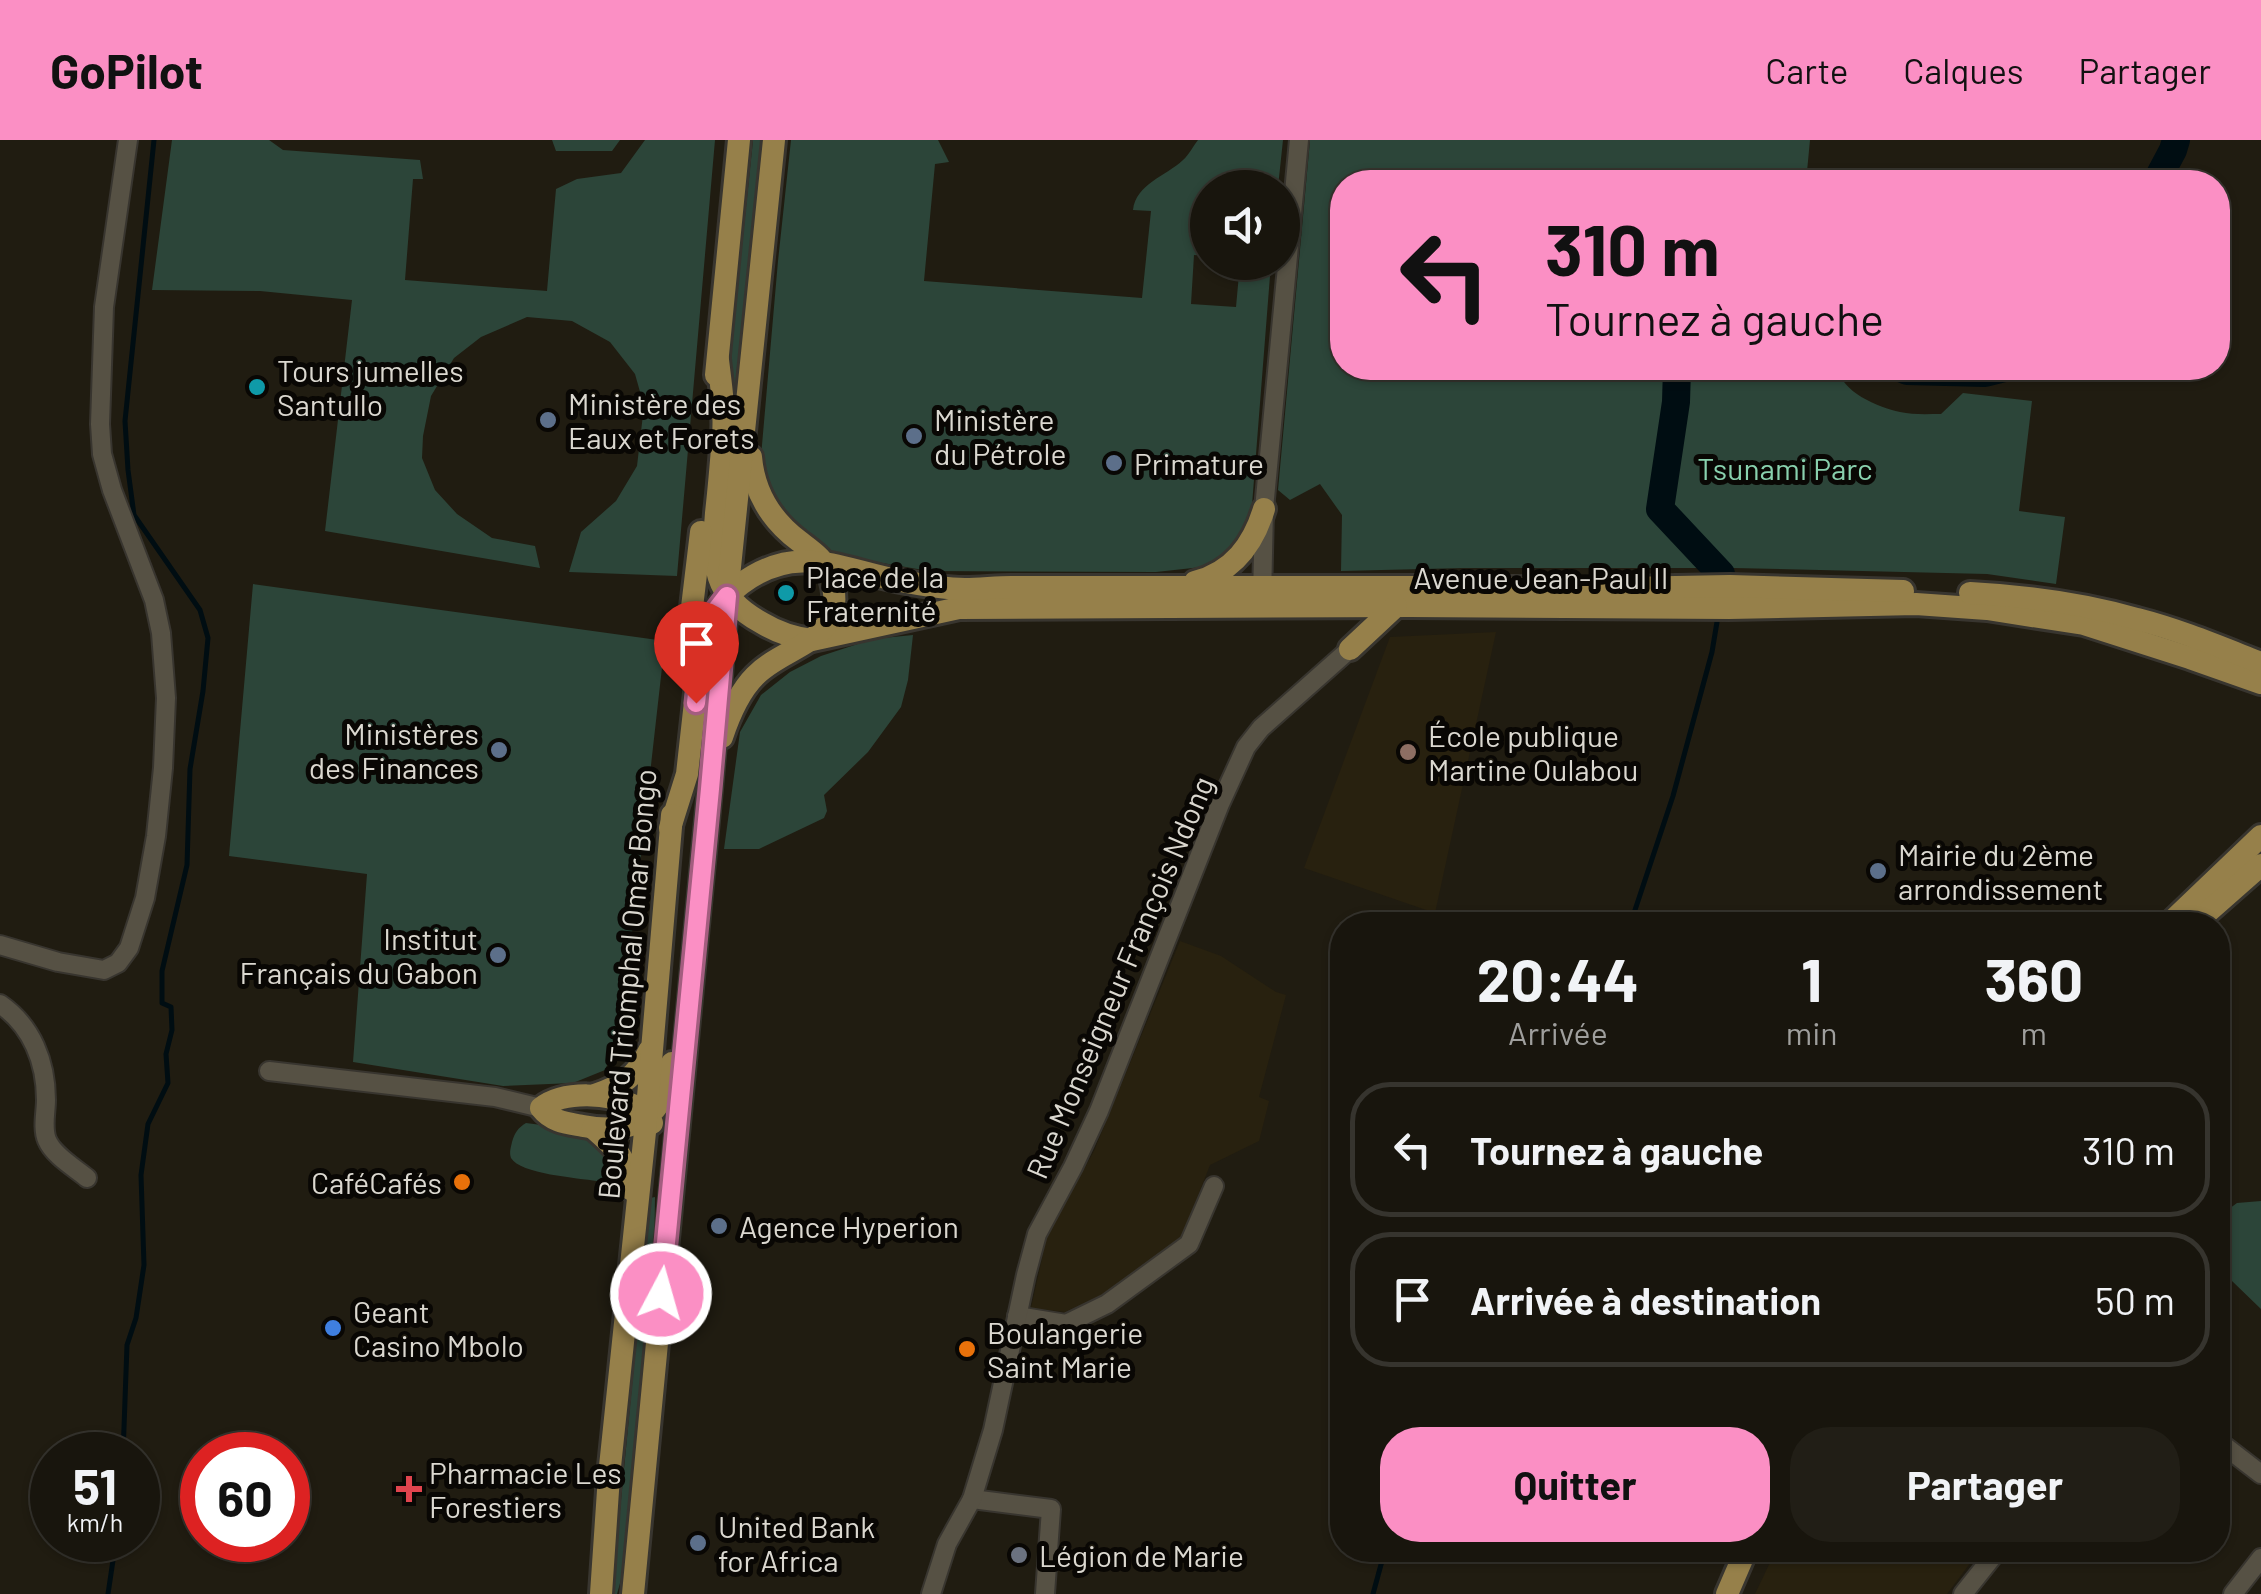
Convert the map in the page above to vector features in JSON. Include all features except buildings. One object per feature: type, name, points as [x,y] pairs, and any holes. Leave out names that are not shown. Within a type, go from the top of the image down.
[{"type":"main road","name":"Boulevard Triomphal Omar Bongo","points":[[600,1594],[647,1116],[670,828],[739,140]]},
{"type":"main road","points":[[634,1594],[727,596],[774,140]]},
{"type":"main road","points":[[718,360],[724,425],[714,569],[727,596],[744,613],[769,628],[812,640]]},
{"type":"main road","points":[[710,789],[727,724],[749,682],[763,669],[812,640],[824,627],[834,606],[833,586],[824,562],[788,531],[765,504],[752,475],[746,424]]},
{"type":"main road","points":[[1177,588],[1217,575],[1238,558],[1250,543],[1264,509]]},
{"type":"main road","points":[[670,828],[686,774],[704,631],[710,618],[727,596],[756,574],[778,564],[824,562]]},
{"type":"main road","name":"Avenue Jean-Paul II","points":[[824,562],[896,580],[962,589],[1177,588],[1335,606],[1948,592],[2080,605],[2139,619],[2261,663]]},
{"type":"main road","name":"Avenue Jean-Paul II","points":[[812,640],[960,608],[1569,589],[1916,604],[2023,614],[2100,629],[2261,683]]},
{"type":"main road","points":[[1335,606],[1347,612],[1354,622],[1350,649]]},
{"type":"main road","points":[[1350,649],[1396,606]]},
{"type":"main road","points":[[2207,912],[2253,870],[2261,836]]},
{"type":"main road","points":[[2188,912],[2253,870]]},
{"type":"main road","points":[[661,1294],[662,1144],[654,1126],[647,1116],[630,1104],[588,1097],[558,1098],[541,1108],[556,1121],[593,1128],[629,1127],[647,1116],[668,1090],[678,1005],[695,949]]},
{"type":"main road","points":[[588,1097],[616,1087],[636,1074],[654,1038]]},
{"type":"main road","points":[[593,1128],[628,1166],[635,1212]]},
{"type":"main road","points":[[624,1594],[637,1557]]},
{"type":"main road","points":[[1727,1594],[1741,1562]]},
{"type":"street","points":[[0,946],[104,970],[118,963],[130,948],[146,898],[156,836],[166,698],[161,633],[154,600],[112,490],[102,454],[100,424],[104,307],[128,140]]},
{"type":"street","points":[[1262,596],[1264,509],[1299,140]]},
{"type":"street","name":"Rue Monseigneur François Ndong","points":[[931,1594],[947,1544],[972,1498],[993,1430],[1038,1234],[1099,1111],[1220,804],[1246,747],[1350,649]]},
{"type":"street","points":[[0,1004],[26,1026],[38,1052],[49,1144],[87,1178]]},
{"type":"street","points":[[268,1072],[496,1097],[541,1108]]},
{"type":"street","points":[[1017,1316],[1066,1324],[1106,1304],[1189,1244],[1214,1186]]},
{"type":"street","points":[[2230,1449],[2261,1474]]},
{"type":"street","points":[[972,1498],[1050,1509],[1045,1594]]},
{"type":"street","points":[[2233,1594],[2261,1558]]},
{"type":"street","points":[[1963,1594],[1988,1562]]},
{"type":"shaded area","name":"École publique Martine Oulabou","points":[[1496,632],[1435,912],[1304,868],[1390,637]]},
{"type":"shaded area","points":[[1180,941],[1221,956],[1286,995],[1259,1097],[1269,1101],[1259,1141],[1210,1165],[1182,1236],[1134,1273],[1065,1312],[1031,1308],[1047,1236],[1094,1151]]},
{"type":"shaded area","points":[[1770,1562],[1971,1562],[1947,1594],[1755,1594]]},
{"type":"green space","points":[[172,140],[269,140],[283,150],[420,160],[423,179],[413,179],[405,280],[547,291],[556,189],[577,179],[621,173],[645,140],[715,140],[677,576],[569,572],[581,532],[616,501],[637,466],[644,406],[635,374],[610,342],[572,321],[527,317],[481,337],[454,358],[431,396],[423,436],[422,458],[435,490],[457,514],[492,538],[535,546],[540,568],[325,531],[352,300],[260,291],[152,290]]},
{"type":"green space","points":[[552,140],[620,140],[612,151],[556,151]]},
{"type":"green space","points":[[753,140],[763,140],[738,395],[729,394],[729,370]]},
{"type":"green space","points":[[791,140],[938,140],[949,162],[935,164],[924,281],[1142,298],[1151,211],[1133,210],[1140,193],[1183,160],[1198,140],[1283,140],[1280,170],[1190,170],[1191,304],[1236,307],[1238,280],[1270,280],[1248,527],[1211,566],[1156,572],[929,571],[822,548],[775,506],[760,468]]},
{"type":"green space","name":"Tsunami Parc","points":[[1310,140],[1810,140],[1807,170],[1330,170],[1330,380],[1843,380],[1862,397],[1905,413],[1941,414],[1963,393],[2032,401],[2019,511],[2065,517],[2056,584],[1987,574],[1733,568],[1341,571],[1342,515],[1320,484],[1290,500],[1278,490]]},
{"type":"green space","points":[[253,584],[665,641],[621,1031],[605,1070],[573,1083],[503,1086],[353,1062],[367,874],[229,856]]},
{"type":"green space","points":[[913,635],[901,707],[868,752],[824,795],[824,818],[759,849],[724,849],[740,732],[761,695],[790,672],[821,656],[873,639]]},
{"type":"green space","points":[[526,1123],[590,1141],[613,1162],[620,1177],[621,1194],[609,1194],[597,1181],[550,1174],[516,1163],[510,1156],[512,1142]]},
{"type":"green space","points":[[655,1197],[654,1271],[626,1562],[617,1594],[612,1594],[650,1198]]},
{"type":"green space","points":[[2261,1201],[2261,1309],[2230,1281],[2230,1208],[2237,1203]]},
{"type":"waterway","points":[[124,1432],[127,1345],[136,1318],[144,1265],[141,1175],[148,1124],[168,1083],[166,1054],[172,1030],[171,1007],[162,1003],[162,971],[187,865],[190,769],[208,638],[200,610],[134,515],[128,470],[125,421],[154,140]]},
{"type":"waterway","points":[[2162,170],[2176,140]]},
{"type":"waterway","points":[[1677,380],[1660,509],[1721,574]]},
{"type":"waterway","points":[[1634,912],[1673,796],[1718,616]]},
{"type":"waterway","points":[[108,1594],[113,1562]]},
{"type":"waterway","points":[[1373,1594],[1382,1562]]},
{"type":"place","name":"Tours jumelles Santullo","points":[[257,387]]},
{"type":"place","name":"Ministère des Eaux et Forets","points":[[548,420]]},
{"type":"place","name":"Ministère du Pétrole","points":[[914,436]]},
{"type":"place","name":"Primature","points":[[1114,463]]},
{"type":"place","name":"Place de la Fraternité","points":[[786,593]]},
{"type":"place","name":"Ministères des Finances","points":[[499,750]]},
{"type":"place","name":"École publique Martine Oulabou","points":[[1408,752]]},
{"type":"place","name":"Mairie du 2ème arrondissement","points":[[1878,871]]},
{"type":"place","name":"Institut Français du Gabon","points":[[498,955]]},
{"type":"place","name":"CaféCafés","points":[[462,1182]]},
{"type":"place","name":"Agence Hyperion","points":[[719,1226]]},
{"type":"place","name":"Geant Casino Mbolo","points":[[333,1328]]},
{"type":"place","name":"Boulangerie Saint Marie","points":[[967,1349]]},
{"type":"place","name":"Pharmacie Les Forestiers","points":[[409,1489]]},
{"type":"place","name":"United Bank for Africa","points":[[698,1543]]},
{"type":"place","name":"Légion de Marie","points":[[1019,1555]]},
{"type":"route","points":[[661,1294],[727,596],[704,631],[696,703]]}]
